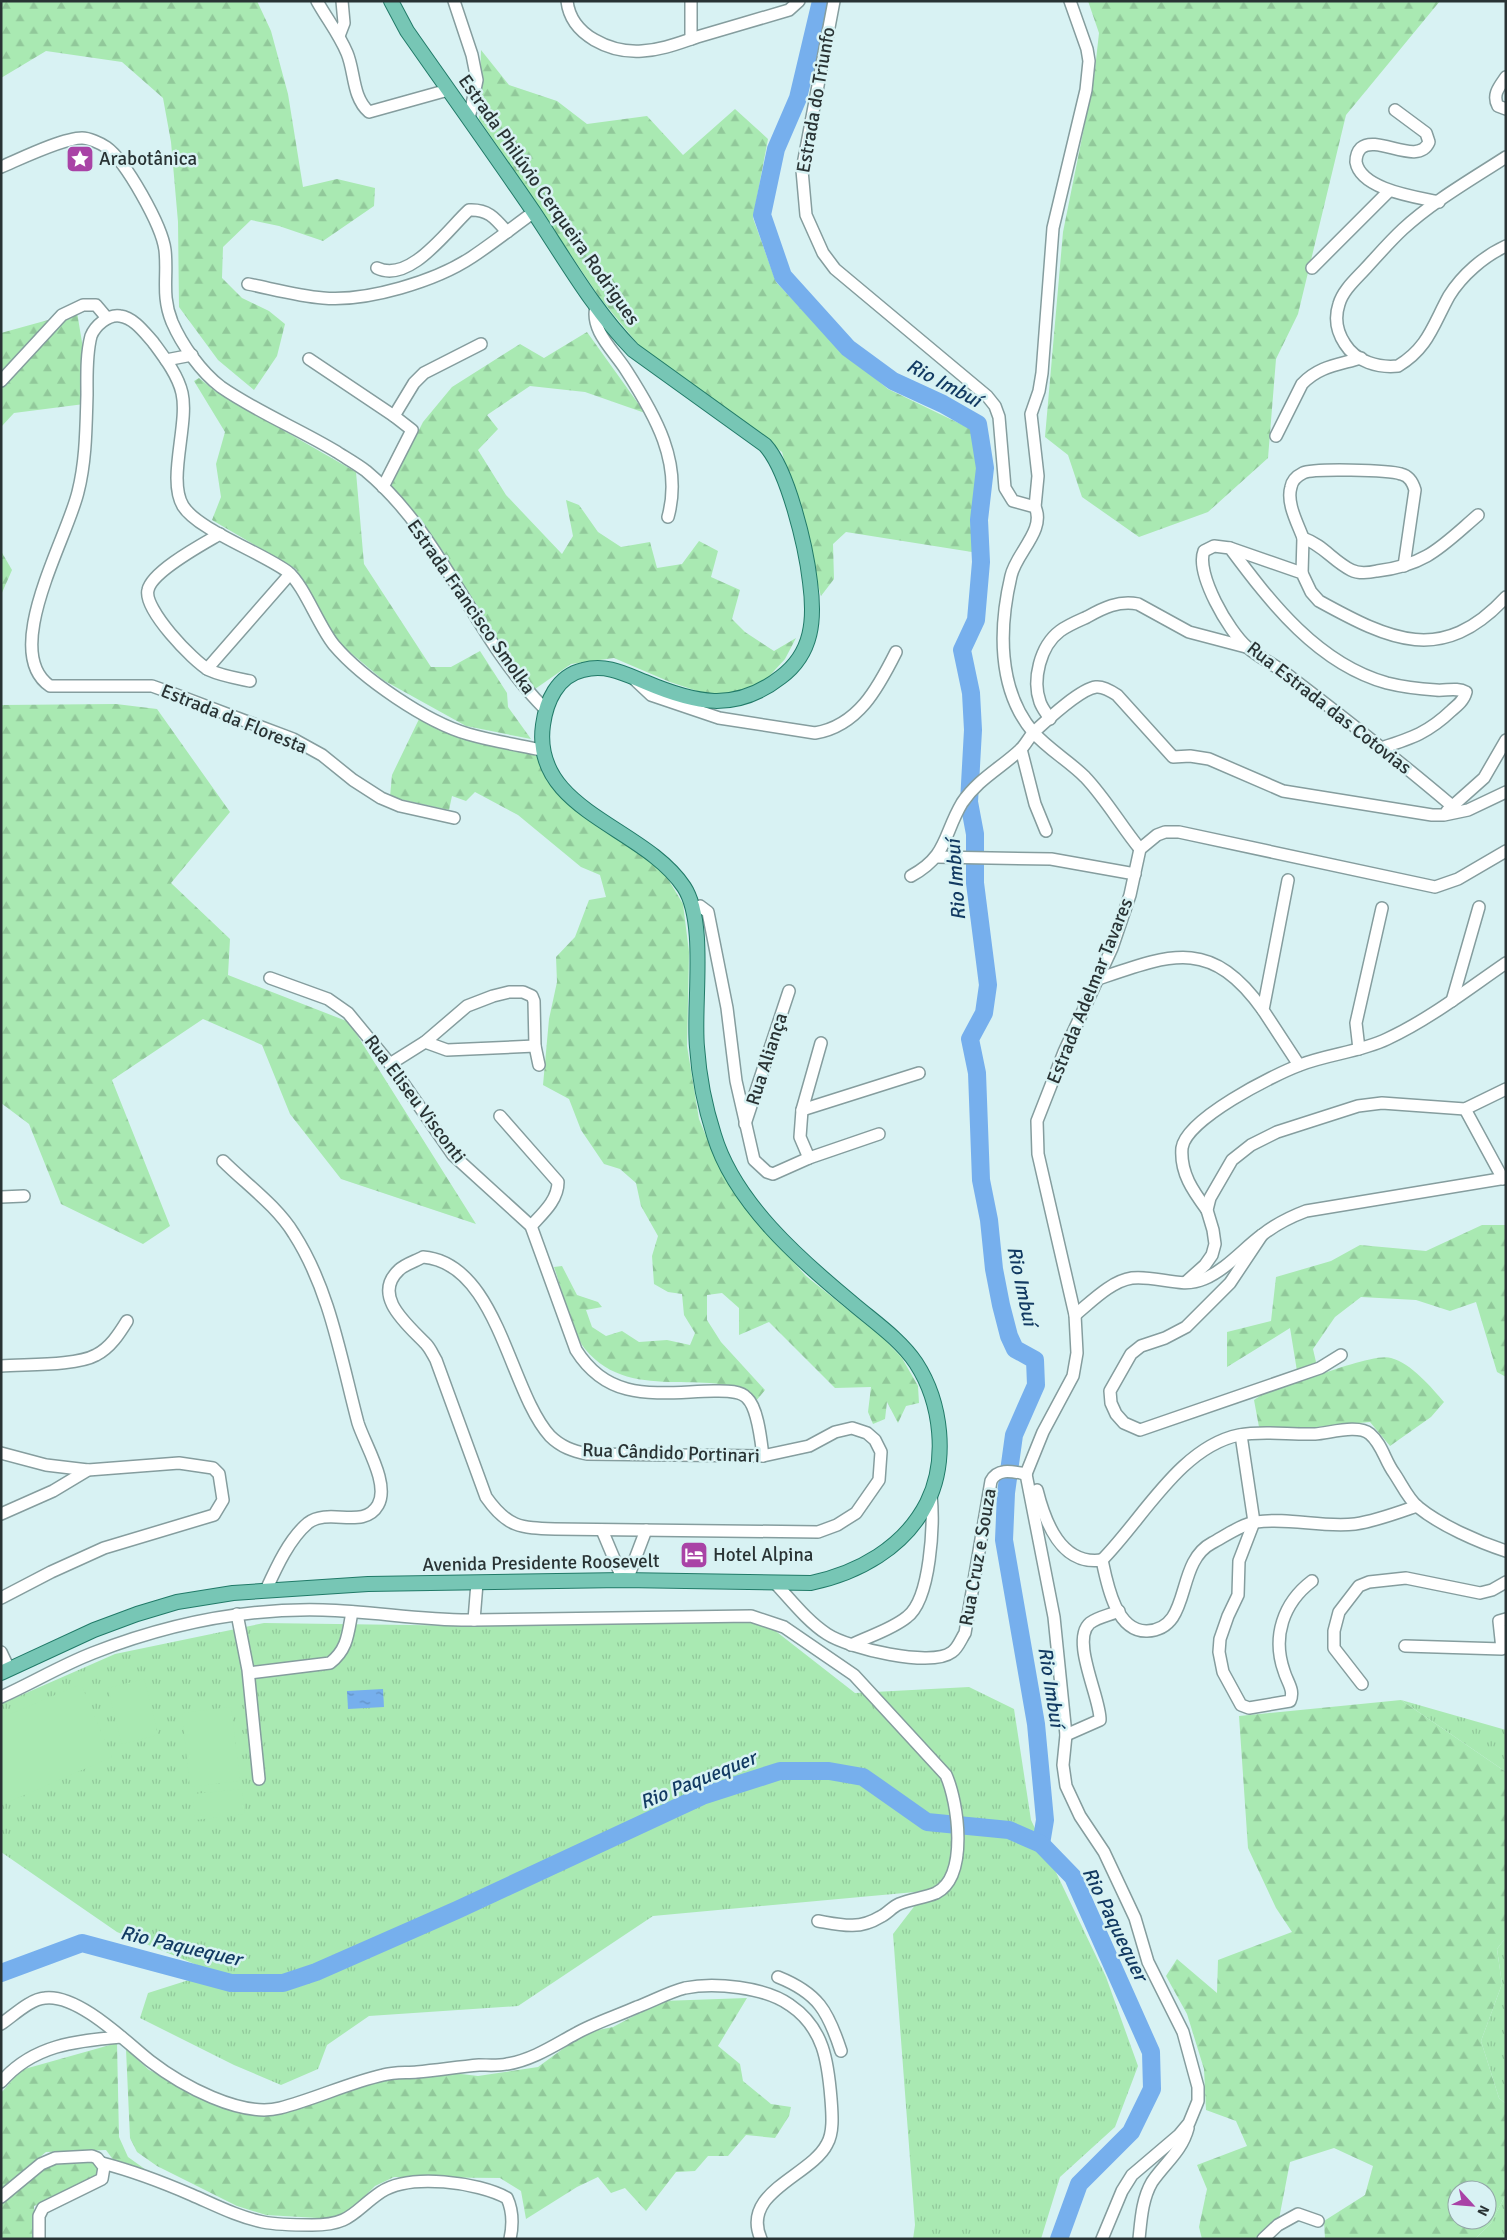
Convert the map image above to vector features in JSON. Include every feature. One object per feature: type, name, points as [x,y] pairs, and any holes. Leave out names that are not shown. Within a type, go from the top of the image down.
[{"type":"main road","name":"Estrada Philúvio Cerqueira Rodrigues","points":[[391,1],[407,31],[534,212],[596,307],[633,350],[765,445],[773,453],[785,482],[804,551],[813,607],[812,627],[803,653],[789,671],[766,689],[723,702],[702,702],[675,695],[614,669],[597,667],[578,670],[558,685],[546,710]]},
{"type":"main road","name":"Avenida Presidente Roosevelt","points":[[5,1671],[94,1630],[137,1614],[177,1602],[266,1590],[368,1584],[625,1580],[811,1583],[836,1578],[870,1562],[892,1546],[922,1512],[931,1495],[940,1457],[939,1430],[928,1385],[915,1362],[897,1341],[811,1268],[774,1231],[730,1172],[715,1139],[706,1106],[696,1046],[697,946],[688,892],[670,868],[567,796],[550,775],[542,750],[546,710]]},
{"type":"street","points":[[317,1],[339,36],[348,55],[357,95],[368,112],[448,90]]},
{"type":"street","points":[[339,36],[344,23],[342,1]]},
{"type":"street","points":[[454,1],[472,55],[476,80],[476,92],[469,119]]},
{"type":"street","points":[[567,1],[567,7],[579,27],[591,39],[613,48],[641,51],[670,47],[789,10],[799,1]]},
{"type":"street","points":[[691,1],[691,39]]},
{"type":"street","name":"Estrada do Triunfo","points":[[834,1],[802,170],[806,215],[812,233],[835,269],[987,396],[995,406],[999,417],[1005,488],[1013,501],[1035,508]]},
{"type":"street","points":[[1070,1],[1087,49],[1089,61],[1086,90],[1053,228],[1042,373],[1039,392],[1031,414],[1038,476],[1035,508],[1038,513],[1036,530],[1016,559],[1011,575],[1002,643],[1011,688],[1025,719],[1034,732],[1084,776],[1140,849],[1157,835],[1164,832],[1179,832],[1435,887],[1458,879],[1506,851]]},
{"type":"street","points":[[1506,77],[1496,91],[1494,100],[1498,106],[1506,109]]},
{"type":"street","points":[[1395,110],[1426,133],[1429,142],[1427,148],[1419,152],[1370,144],[1361,148],[1356,157],[1357,167],[1367,179],[1389,191],[1440,202]]},
{"type":"street","name":"Estrada Francisco Smolka","points":[[1,167],[69,140],[82,138],[106,148],[117,158],[130,175],[158,230],[165,250],[164,292],[172,321],[192,355],[205,372],[221,386],[310,436],[364,470],[383,487],[438,554],[506,664],[528,692],[546,710]]},
{"type":"street","points":[[1506,157],[1402,229],[1350,286],[1339,302],[1336,318],[1339,335],[1347,347],[1375,366],[1398,366],[1411,359],[1423,347],[1450,294],[1482,260],[1506,246]]},
{"type":"street","points":[[1312,268],[1389,191]]},
{"type":"street","points":[[377,268],[385,271],[394,271],[426,255],[469,210],[481,210],[491,214],[507,232]]},
{"type":"street","points":[[248,284],[324,298],[355,297],[390,291],[425,279],[470,258],[534,212]]},
{"type":"street","points":[[1,381],[62,314],[83,305],[96,305],[107,318],[119,316],[137,324],[166,360],[182,391],[184,405],[180,447],[179,493],[183,506],[193,516],[220,534],[290,574],[333,644],[378,685],[423,713],[466,734],[542,750]]},
{"type":"street","points":[[596,307],[593,317],[598,330],[627,371],[653,416],[669,454],[672,490],[668,517]]},
{"type":"street","name":"Estrada da Floresta","points":[[107,318],[94,330],[88,352],[86,424],[78,494],[35,586],[24,620],[25,652],[38,680],[50,686],[152,686],[166,690],[294,739],[322,755],[381,798],[400,806],[454,818]]},
{"type":"street","points":[[394,416],[414,383],[424,373],[481,344]]},
{"type":"street","points":[[166,360],[192,355]]},
{"type":"street","points":[[1276,436],[1306,379],[1316,370],[1361,358]]},
{"type":"street","points":[[310,359],[412,430],[383,487]]},
{"type":"street","points":[[1404,566],[1415,490],[1413,483],[1402,474],[1326,470],[1304,472],[1292,482],[1290,500],[1303,538],[1302,573],[1311,592],[1319,601],[1367,626],[1395,637],[1411,640],[1441,639],[1457,635],[1481,619],[1506,597]]},
{"type":"street","points":[[1303,538],[1322,547],[1353,572],[1362,573],[1404,566],[1432,555],[1478,515]]},
{"type":"street","points":[[220,534],[168,566],[148,589],[148,596],[161,621],[175,640],[207,669],[226,676],[250,681]]},
{"type":"street","name":"Rua Estrada das Cotovias","points":[[1230,548],[1208,547],[1201,558],[1211,589],[1229,626],[1246,646],[1286,674],[1451,805]]},
{"type":"street","points":[[1230,548],[1302,573]]},
{"type":"street","points":[[1230,548],[1293,625],[1324,650],[1355,670],[1398,685],[1439,690],[1462,690],[1466,692],[1463,700],[1435,726],[1420,735],[1381,748]]},
{"type":"street","points":[[207,669],[290,574]]},
{"type":"street","points":[[1050,719],[1040,703],[1037,686],[1038,670],[1048,645],[1060,631],[1112,605],[1129,602],[1138,604],[1189,632],[1246,646]]},
{"type":"street","points":[[630,676],[651,695],[677,706],[719,718],[815,734],[830,731],[864,706],[880,684],[896,652]]},
{"type":"street","points":[[912,876],[928,867],[936,857],[962,804],[988,773],[1021,749],[1034,732],[1082,692],[1096,687],[1106,688],[1117,695],[1139,717],[1173,757],[1190,756],[1209,759],[1283,791],[1444,815],[1468,810],[1506,792]]},
{"type":"street","points":[[1444,815],[1451,805],[1467,795],[1484,778],[1506,740]]},
{"type":"street","points":[[1021,749],[1035,804],[1046,831]]},
{"type":"street","name":"Estrada Adelmar Tavares","points":[[1022,1473],[1073,1376],[1077,1353],[1074,1315],[1038,1154],[1036,1131],[1040,1114],[1061,1061],[1115,939],[1130,895],[1140,849]]},
{"type":"street","points":[[936,857],[1051,859],[1135,874]]},
{"type":"street","points":[[1263,1010],[1288,880]]},
{"type":"street","points":[[692,908],[700,906],[708,912],[714,935],[745,1126],[754,1160],[766,1172],[773,1174],[809,1158],[879,1134]]},
{"type":"street","points":[[1452,1001],[1479,907]]},
{"type":"street","points":[[1359,1048],[1356,1023],[1382,908]]},
{"type":"street","points":[[1098,979],[1153,960],[1190,956],[1225,970],[1238,979],[1263,1010],[1299,1065]]},
{"type":"street","points":[[1186,1282],[1205,1265],[1212,1255],[1214,1244],[1213,1230],[1207,1210],[1189,1186],[1183,1164],[1182,1146],[1191,1130],[1203,1118],[1299,1065],[1387,1039],[1452,1001],[1506,963]]},
{"type":"street","name":"Rua Eliseu Visconti","points":[[270,978],[328,999],[348,1013],[390,1064],[453,1155],[531,1226],[576,1350],[587,1367],[600,1378],[617,1387],[635,1392],[728,1391],[743,1395],[748,1398],[754,1410],[764,1456]]},
{"type":"street","name":"Rua Aliança","points":[[745,1126],[789,991]]},
{"type":"street","points":[[390,1064],[425,1042],[467,1006],[493,996],[523,992],[532,996],[534,1001],[534,1046],[539,1064]]},
{"type":"street","points":[[425,1042],[447,1050],[534,1046]]},
{"type":"street","points":[[809,1158],[800,1137],[802,1110],[821,1043]]},
{"type":"street","points":[[802,1110],[919,1073]]},
{"type":"street","points":[[1207,1210],[1210,1198],[1232,1160],[1251,1145],[1277,1132],[1358,1106],[1382,1103],[1465,1109],[1506,1088]]},
{"type":"street","points":[[1074,1315],[1116,1284],[1131,1278],[1195,1282],[1217,1272],[1286,1218],[1306,1211],[1504,1179],[1465,1109]]},
{"type":"street","points":[[500,1116],[558,1182],[558,1191],[551,1203],[531,1226]]},
{"type":"street","points":[[223,1161],[285,1221],[306,1257],[324,1299],[344,1360],[364,1444],[380,1479],[379,1503],[374,1512],[357,1518],[322,1517],[308,1524],[281,1559],[266,1590]]},
{"type":"street","points":[[1,1198],[24,1196]]},
{"type":"street","points":[[1262,1235],[1230,1283],[1186,1328],[1141,1346],[1131,1354],[1110,1391],[1111,1403],[1116,1414],[1124,1423],[1140,1430],[1152,1427],[1177,1415],[1320,1368],[1341,1355]]},
{"type":"street","name":"Rua Cândido Portinari","points":[[423,1257],[433,1258],[448,1264],[475,1290],[488,1309],[510,1354],[531,1406],[550,1435],[564,1447],[587,1454],[764,1456],[808,1446],[835,1432],[852,1428],[867,1433],[875,1440],[881,1452],[882,1468],[879,1480],[856,1512],[837,1525],[818,1532],[529,1528],[510,1523],[498,1514],[486,1497],[436,1360],[427,1345],[394,1311],[390,1298],[390,1281],[400,1269],[423,1257]]},
{"type":"street","points":[[1,1366],[81,1362],[98,1355],[112,1343],[127,1321]]},
{"type":"street","points":[[1022,1473],[1034,1484],[1046,1523],[1058,1542],[1070,1554],[1088,1560],[1102,1560],[1175,1475],[1197,1454],[1219,1441],[1241,1435],[1305,1434],[1359,1429],[1369,1433],[1417,1506],[1470,1536],[1506,1551]]},
{"type":"street","points":[[1241,1435],[1254,1522],[1239,1561],[1238,1595],[1228,1616],[1219,1646],[1223,1672],[1237,1701],[1249,1708],[1290,1701],[1292,1689],[1284,1671],[1278,1648],[1279,1632],[1284,1614],[1303,1589],[1312,1581]]},
{"type":"street","points":[[1,1453],[46,1465],[88,1470],[180,1463],[201,1465],[213,1468],[219,1474],[223,1500],[214,1515],[104,1548],[50,1572],[1,1598]]},
{"type":"street","points":[[1,1514],[53,1491],[88,1470]]},
{"type":"street","name":"Rua Cruz e Souza","points":[[775,1583],[827,1634],[851,1644],[877,1652],[911,1658],[946,1655],[953,1652],[965,1633],[988,1489],[993,1476],[1003,1471],[1022,1473]]},
{"type":"street","points":[[1022,1473],[1050,1585],[1066,1735],[1064,1774],[1072,1799],[1115,1874],[1135,1918],[1148,1962],[1183,2032],[1198,2087],[1198,2101],[1182,2146],[1152,2183],[1144,2202],[1139,2239]]},
{"type":"street","points":[[851,1644],[908,1617],[918,1603],[922,1593],[933,1516],[931,1495]]},
{"type":"street","points":[[1102,1560],[1119,1611],[1125,1623],[1137,1630],[1146,1631],[1167,1626],[1174,1619],[1185,1580],[1198,1555],[1209,1545],[1254,1522],[1353,1524],[1369,1522],[1417,1506]]},
{"type":"street","points":[[602,1530],[625,1580]]},
{"type":"street","points":[[625,1580],[646,1530]]},
{"type":"street","points":[[1362,1684],[1334,1648],[1334,1631],[1338,1612],[1359,1586],[1369,1582],[1406,1578],[1480,1593],[1492,1590],[1506,1582]]},
{"type":"street","points":[[474,1620],[477,1582]]},
{"type":"street","points":[[1,1698],[92,1654],[148,1632],[237,1614],[314,1610],[431,1620],[751,1616],[767,1620],[784,1627],[854,1675],[868,1689],[946,1775],[956,1811],[957,1844],[955,1868],[947,1883],[936,1892],[897,1905],[866,1925],[853,1927],[818,1921]]},
{"type":"street","points":[[1066,1735],[1100,1720],[1086,1667],[1084,1634],[1086,1628],[1092,1622],[1119,1611]]},
{"type":"street","points":[[249,1673],[330,1663],[340,1655],[346,1645],[352,1612]]},
{"type":"street","points":[[237,1614],[249,1673],[259,1779]]},
{"type":"street","points":[[1405,1646],[1502,1649],[1499,1621],[1506,1620]]},
{"type":"street","points":[[1,1652],[5,1671]]},
{"type":"street","points":[[778,1977],[794,1984],[816,1999],[827,2014],[841,2051]]},
{"type":"street","points":[[1,2024],[39,1998],[49,1997],[78,2007],[121,2037],[153,2063],[180,2080],[220,2100],[251,2111],[276,2109],[384,2074],[508,2064],[534,2056],[594,2025],[685,1988],[721,1987],[751,1989],[777,1997],[802,2015],[813,2027],[827,2057],[832,2111],[828,2143],[816,2159],[772,2190],[759,2216],[757,2230],[761,2239]]},
{"type":"street","points":[[821,2041],[834,2030]]},
{"type":"street","points":[[1,2082],[24,2061],[42,2050],[83,2040],[121,2037]]},
{"type":"street","points":[[1102,2239],[1122,2191],[1132,2175],[1180,2135],[1189,2124]]},
{"type":"street","points":[[1,2198],[41,2164],[55,2158],[92,2156],[102,2163],[154,2179],[239,2216],[264,2222],[313,2225],[336,2224],[349,2219],[382,2191],[405,2183],[435,2182],[475,2187],[507,2198],[510,2205],[514,2235]]},
{"type":"street","points":[[39,2239],[39,2216],[43,2208],[102,2179],[105,2172],[102,2163]]},
{"type":"street","points":[[1262,2239],[1278,2225],[1298,2214],[1318,2221]]},
{"type":"green space","points":[[1,1],[257,1],[271,31],[288,94],[303,187],[337,179],[375,188],[374,206],[323,241],[279,226],[251,220],[223,247],[222,278],[242,298],[269,311],[285,324],[277,356],[254,390],[218,360],[179,307],[178,222],[171,142],[163,98],[122,62],[46,51],[1,78]]},
{"type":"green space","points":[[1088,1],[1440,1],[1346,115],[1298,314],[1276,359],[1268,458],[1208,512],[1139,537],[1082,497],[1068,455],[1045,437],[1063,232],[1094,78],[1099,33]]},
{"type":"green space","points":[[481,50],[509,85],[557,101],[587,124],[647,116],[683,155],[735,109],[768,139],[753,218],[776,282],[837,347],[888,389],[971,429],[978,466],[972,552],[846,532],[833,544],[834,579],[821,596],[782,452],[642,349],[600,298],[479,119]]},
{"type":"green space","points":[[77,312],[92,403],[14,413],[1,427],[1,333]]},
{"type":"green space","points":[[587,332],[645,413],[585,392],[530,386],[487,415],[498,429],[478,450],[506,495],[562,554],[573,536],[566,500],[579,505],[598,532],[621,547],[650,542],[657,568],[682,564],[699,541],[718,551],[711,577],[740,590],[732,619],[745,632],[774,651],[796,638],[785,659],[763,683],[732,693],[706,694],[670,682],[614,658],[571,664],[535,689],[491,632],[443,551],[391,486],[423,422],[452,387],[520,344],[544,358]]},
{"type":"green space","points":[[199,378],[215,391],[356,472],[364,564],[431,667],[451,667],[480,651],[507,693],[508,707],[531,739],[466,726],[383,680],[339,643],[296,569],[212,520],[221,497],[216,464],[225,432],[194,381]]},
{"type":"green space","points":[[1,551],[12,570],[1,595]]},
{"type":"green space","points":[[116,704],[157,709],[230,812],[171,883],[230,939],[228,975],[349,1022],[476,1224],[341,1179],[290,1114],[262,1045],[203,1019],[112,1080],[170,1226],[143,1244],[61,1204],[29,1124],[1,1103],[1,705]]},
{"type":"green space","points":[[420,717],[538,754],[547,781],[567,800],[662,869],[683,904],[689,952],[687,1046],[699,1119],[718,1165],[761,1225],[806,1276],[883,1338],[902,1358],[918,1386],[919,1403],[906,1406],[898,1423],[887,1402],[885,1419],[873,1424],[868,1412],[871,1387],[835,1388],[769,1322],[739,1335],[739,1308],[722,1293],[707,1295],[707,1320],[721,1342],[765,1390],[756,1401],[740,1390],[721,1384],[651,1381],[627,1376],[605,1367],[585,1349],[572,1322],[554,1267],[562,1266],[577,1295],[598,1302],[602,1307],[586,1310],[592,1327],[606,1336],[622,1331],[639,1342],[667,1340],[690,1345],[695,1333],[684,1315],[682,1294],[668,1292],[654,1284],[652,1256],[658,1236],[641,1206],[636,1183],[620,1169],[604,1164],[581,1130],[569,1099],[543,1085],[549,1019],[557,982],[556,957],[575,937],[589,900],[606,897],[600,875],[581,867],[518,815],[475,792],[466,801],[452,796],[449,810],[390,797],[392,775]]},
{"type":"green space","points":[[1482,1225],[1506,1225],[1506,1377],[1497,1372],[1476,1302],[1450,1311],[1416,1300],[1361,1297],[1335,1317],[1313,1349],[1319,1375],[1366,1360],[1391,1358],[1413,1370],[1444,1402],[1431,1417],[1390,1446],[1370,1422],[1317,1427],[1259,1427],[1254,1400],[1297,1371],[1290,1328],[1227,1367],[1227,1332],[1271,1321],[1276,1277],[1331,1261],[1360,1245],[1426,1251]]},
{"type":"green space","points":[[764,1622],[855,1693],[969,1687],[1014,1709],[1031,1820],[1106,1977],[1138,2066],[1115,2127],[1060,2177],[1041,2239],[913,2239],[915,2225],[893,1934],[926,1891],[653,1916],[518,2006],[369,2016],[327,2045],[318,2069],[281,2085],[234,2065],[140,2018],[148,1993],[214,1972],[117,1932],[1,1852],[1,1704],[115,1654],[264,1623],[480,1626]]},
{"type":"green space","points":[[144,1679],[158,1735],[122,1744],[108,1688]]},
{"type":"green space","points":[[81,1684],[112,1757],[6,1803],[1,1793],[1,1718]]},
{"type":"green space","points":[[1401,1700],[1506,1730],[1506,1772]]},
{"type":"green space","points":[[1401,1700],[1506,1772],[1506,1937],[1497,1949],[1502,1984],[1481,2041],[1499,2098],[1506,2104],[1506,2194],[1497,2211],[1497,2180],[1447,2180],[1447,2230],[1484,2230],[1475,2239],[1325,2239],[1324,2221],[1365,2195],[1373,2166],[1334,2148],[1290,2162],[1279,2219],[1254,2239],[1202,2239],[1199,2227],[1207,2189],[1197,2165],[1247,2146],[1236,2121],[1206,2110],[1204,2069],[1187,2014],[1166,1976],[1177,1959],[1217,1993],[1218,1960],[1292,1932],[1276,1908],[1248,1848],[1239,1716]]},
{"type":"green space","points":[[231,1707],[240,1781],[190,1787],[182,1713]]},
{"type":"green space","points":[[242,1789],[245,1814],[195,1820],[193,1794]]},
{"type":"green space","points":[[1506,1937],[1506,2104],[1499,2098],[1481,2041],[1502,1984],[1497,1949]]},
{"type":"green space","points":[[747,1998],[718,2046],[740,2064],[743,2081],[771,2104],[791,2107],[789,2116],[775,2138],[746,2135],[728,2156],[708,2156],[695,2171],[676,2172],[646,2211],[625,2188],[611,2193],[598,2177],[577,2187],[526,2219],[521,2191],[500,2178],[394,2177],[375,2186],[347,2214],[336,2219],[266,2215],[237,2206],[157,2166],[137,2152],[130,2138],[126,2049],[149,2070],[246,2114],[275,2115],[385,2079],[453,2073],[478,2076],[538,2067],[568,2045],[593,2031],[613,2027],[662,2001]]},
{"type":"green space","points":[[117,2043],[119,2137],[128,2157],[156,2177],[117,2165],[106,2150],[46,2152],[1,2189],[1,2093],[21,2070]]},
{"type":"green space","points":[[97,2162],[99,2177],[34,2206],[34,2239],[1,2239],[1,2204],[48,2165]]},
{"type":"green space","points":[[1506,2194],[1506,2239],[1475,2239],[1484,2230],[1497,2230],[1497,2211]]},
{"type":"water","points":[[383,1689],[384,1707],[348,1709],[347,1691]]},
{"type":"waterway","name":"Rio Imbuí","points":[[821,1],[798,98],[776,149],[762,215],[783,276],[848,348],[893,381],[943,404],[978,424],[985,468],[979,520],[981,562],[976,620],[962,650],[971,693],[973,730],[969,802],[975,834],[975,883],[988,985],[984,1013],[970,1039],[977,1073],[981,1180],[989,1220],[994,1269],[1001,1305],[1009,1336],[1015,1349],[1035,1360],[1036,1385],[1014,1435],[1006,1493],[1004,1540],[1036,1724],[1045,1820],[1041,1844]]},
{"type":"waterway","name":"Rio Paquequer","points":[[1,1973],[82,1943],[231,1983],[283,1983],[316,1972],[457,1910],[702,1796],[780,1771],[829,1771],[863,1777],[927,1822],[1009,1830],[1041,1844],[1073,1877],[1151,2052],[1152,2089],[1131,2132],[1079,2184],[1059,2239]]},
{"type":"place","name":"Arabotânica","points":[[80,159]]},
{"type":"place","name":"Hotel Alpina","points":[[694,1555]]}]
